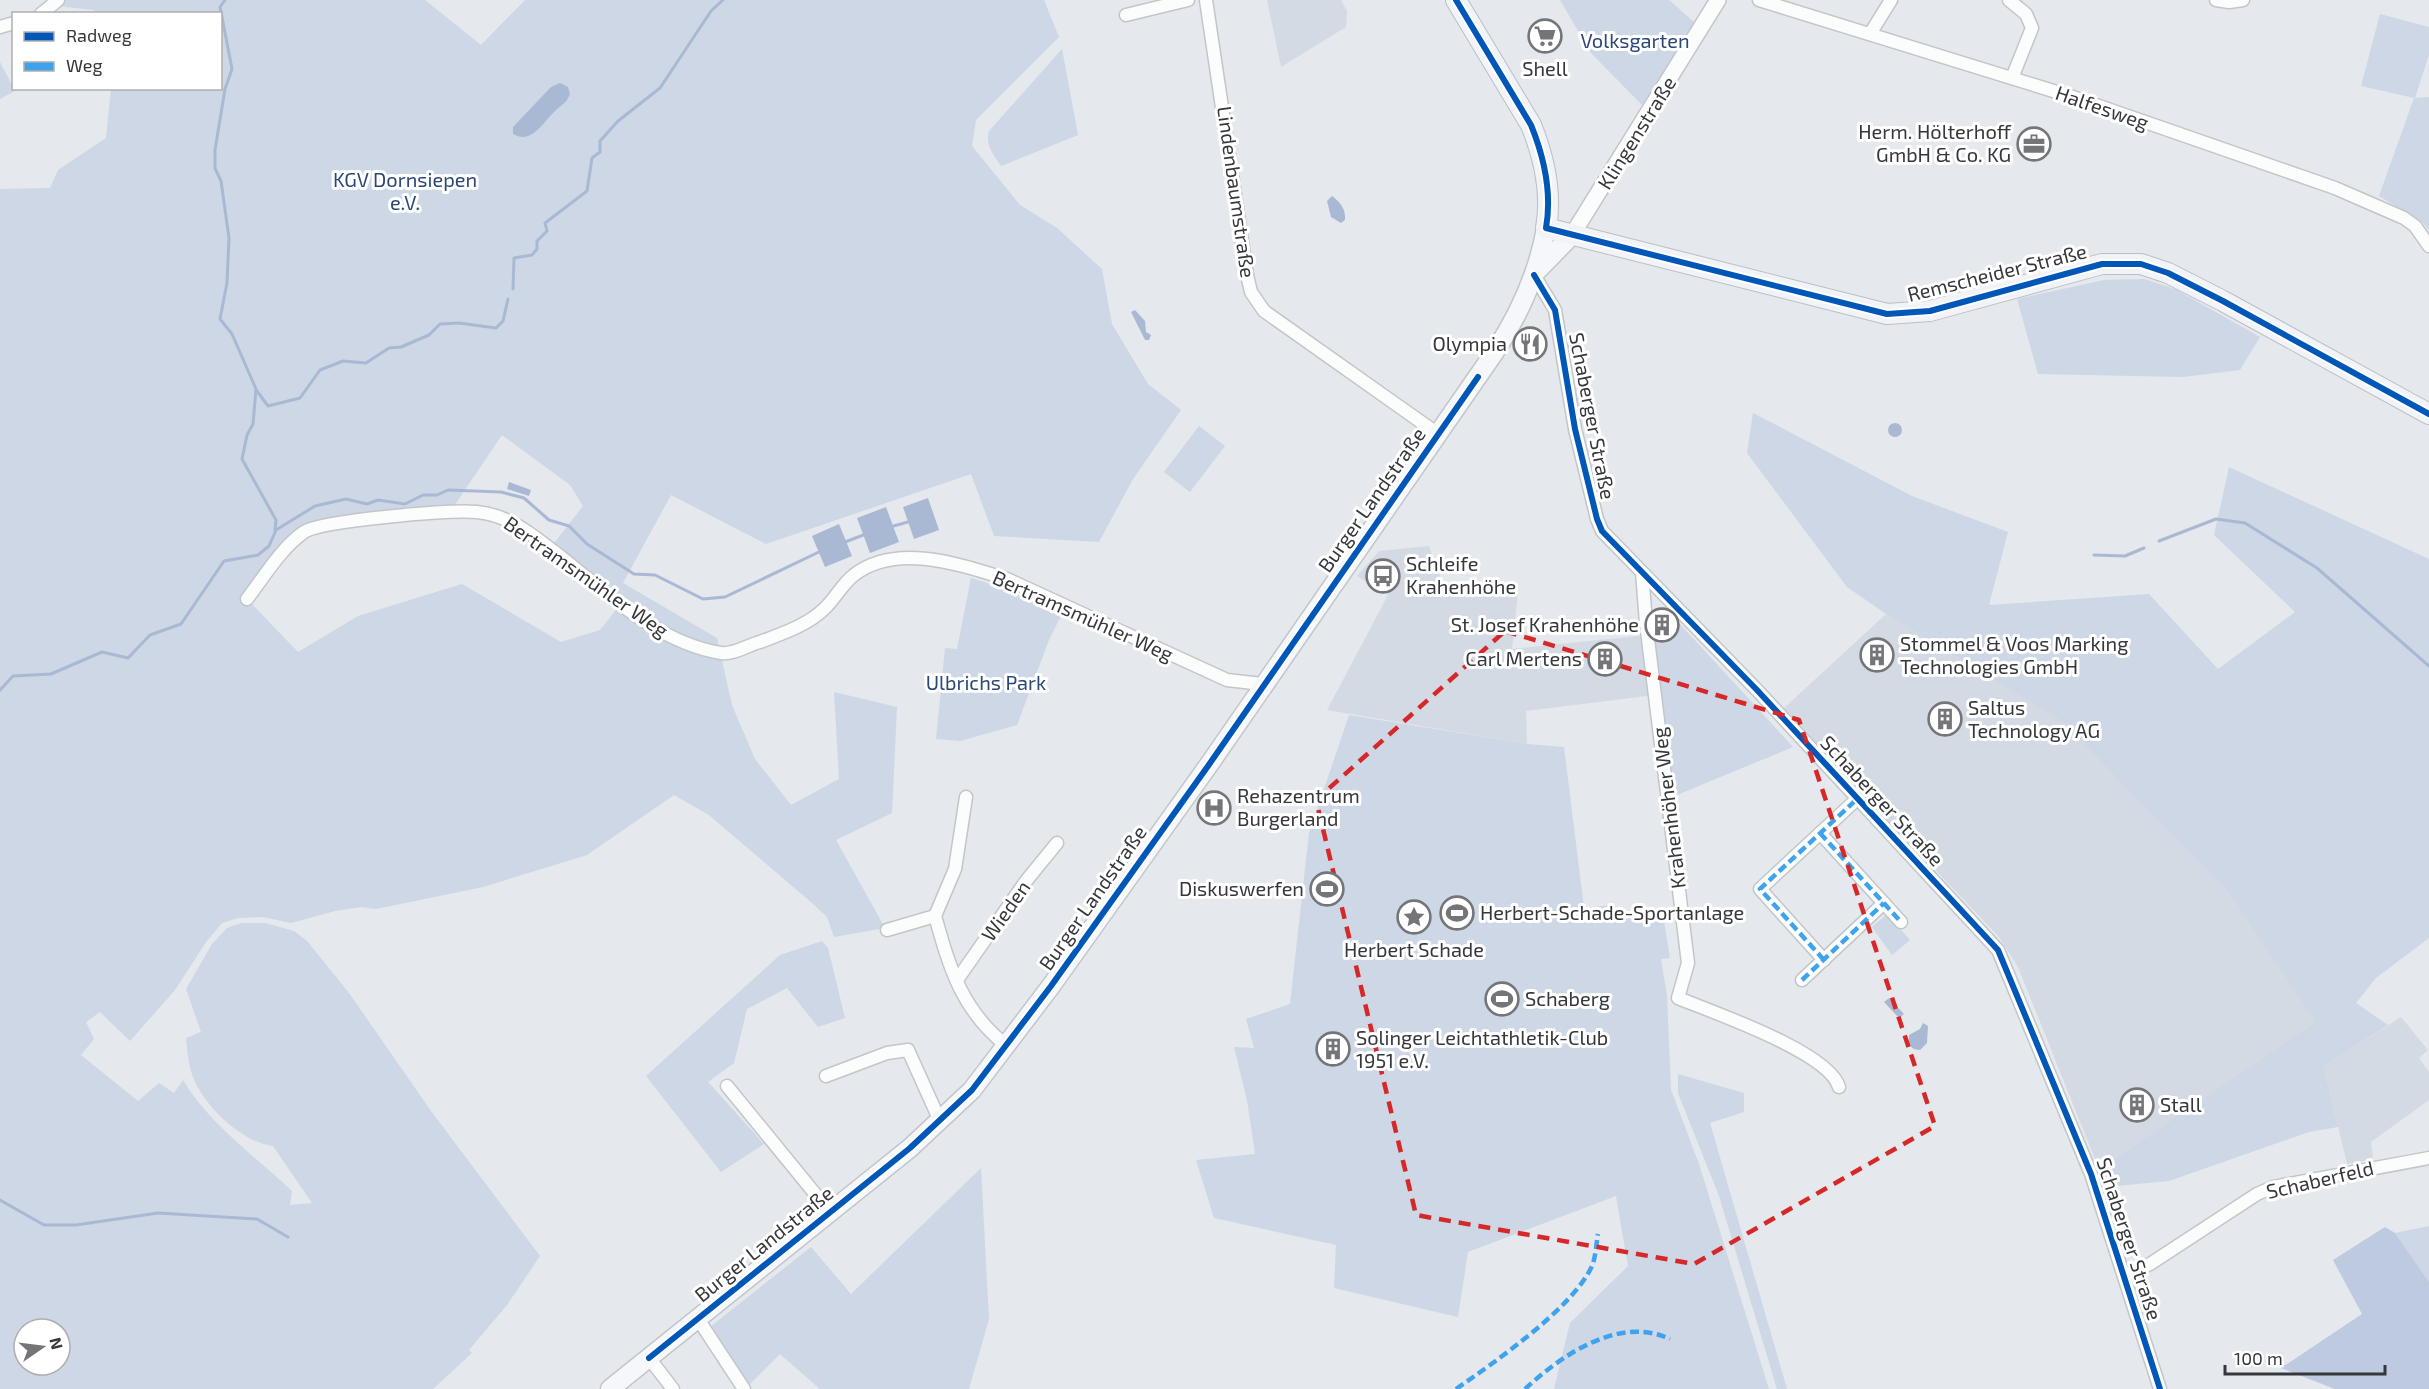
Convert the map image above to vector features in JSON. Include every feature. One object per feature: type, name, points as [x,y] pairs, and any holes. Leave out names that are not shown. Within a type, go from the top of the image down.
[{"type":"main road","points":[[1456,0],[1531,125],[1539,147],[1548,190],[1546,228]]},
{"type":"main road","name":"Burger Landstraße","points":[[610,1389],[830,1212],[940,1121],[972,1090],[1007,1046],[1208,766],[1262,684],[1500,344],[1522,304],[1534,275],[1546,228]]},
{"type":"main road","name":"Remscheider Straße","points":[[1546,228],[1887,314],[1930,311],[2102,264],[2141,264],[2168,273],[2429,414]]},
{"type":"main road","name":"Burger Landstraße","points":[[1534,275],[1572,235]]},
{"type":"street","points":[[43,12],[58,0]]},
{"type":"street","points":[[1126,15],[1188,0]]},
{"type":"street","name":"Lindenbaumstraße","points":[[1206,0],[1252,296],[1264,311],[1438,434]]},
{"type":"street","name":"Klingenstraße","points":[[1572,235],[1718,0]]},
{"type":"street","name":"Halfesweg","points":[[1759,0],[2012,78],[2358,197],[2407,220],[2429,246]]},
{"type":"street","points":[[1870,34],[1891,0]]},
{"type":"street","points":[[2009,0],[2026,14],[2032,28],[2012,78]]},
{"type":"street","points":[[2216,0],[2229,2],[2242,0]]},
{"type":"street","name":"Schaberger Straße","points":[[1534,275],[1555,310],[1575,429],[1599,525],[1757,690],[1998,950],[2091,1174],[2160,1389]]},
{"type":"street","name":"Bertramsmühler Weg","points":[[247,598],[294,540],[311,528],[335,523],[477,512],[498,516],[522,527],[637,615],[676,639],[721,653],[777,636],[817,615],[854,575],[864,570],[887,561],[915,559],[971,568],[1007,579],[1227,680],[1262,684]]},
{"type":"street","name":"Krahenhöher Weg","points":[[1642,572],[1646,623],[1688,963],[1677,998],[1759,1031],[1804,1054],[1830,1073],[1839,1087]]},
{"type":"street","points":[[966,797],[955,869],[934,916],[965,1002],[992,1034],[1007,1046]]},
{"type":"street","points":[[1824,960],[1760,889],[1857,799]]},
{"type":"street","points":[[1820,833],[1901,922]]},
{"type":"street","name":"Wieden","points":[[957,980],[1026,881],[1057,843]]},
{"type":"street","points":[[1802,980],[1884,903]]},
{"type":"street","points":[[887,930],[934,916]]},
{"type":"street","points":[[826,1076],[887,1053],[908,1050],[940,1121]]},
{"type":"street","points":[[727,1086],[830,1212]]},
{"type":"street","name":"Schaberfeld","points":[[2125,1275],[2150,1264],[2257,1194],[2273,1187],[2429,1158]]},
{"type":"street","points":[[698,1318],[744,1389]]},
{"type":"street","points":[[649,1358],[673,1389]]},
{"type":"highlighted area","points":[[1505,631],[1799,720],[1935,1126],[1694,1264],[1416,1215],[1316,800]]},
{"type":"shaded area","points":[[1267,0],[1341,0],[1347,11],[1346,27],[1281,67]]},
{"type":"shaded area","points":[[560,83],[568,87],[570,94],[565,102],[537,131],[526,137],[513,134],[513,127],[551,87]]},
{"type":"shaded area","points":[[1332,196],[1343,209],[1345,220],[1341,223],[1331,217],[1327,201]]},
{"type":"shaded area","points":[[1135,310],[1145,321],[1146,332],[1151,335],[1149,340],[1145,340],[1131,312]]},
{"type":"shaded area","points":[[1895,423],[1900,425],[1902,430],[1900,435],[1895,437],[1890,435],[1888,430],[1890,425]]},
{"type":"shaded area","points":[[509,482],[531,490],[529,496],[507,489]]},
{"type":"shaded area","points":[[928,498],[939,530],[914,539],[903,507]]},
{"type":"shaded area","points":[[886,507],[899,542],[870,553],[857,518]]},
{"type":"shaded area","points":[[839,524],[852,556],[825,567],[812,536]]},
{"type":"shaded area","points":[[1429,546],[1442,582],[1518,593],[1512,649],[1647,635],[1655,695],[1526,711],[1527,744],[1327,710],[1388,595],[1357,576],[1379,551]]},
{"type":"shaded area","points":[[1886,614],[2062,720],[2229,893],[2317,1022],[2099,1169],[2018,967],[1999,937],[1783,709]]},
{"type":"shaded area","points":[[1889,998],[1904,1014],[1899,1018],[1884,1002]]},
{"type":"shaded area","points":[[2401,1017],[2428,1050],[2419,1058],[2429,1072],[2429,1100],[2371,1142],[2373,1159],[2347,1164],[2324,1067]]},
{"type":"shaded area","points":[[1923,1023],[1928,1026],[1927,1043],[1920,1050],[1914,1049],[1909,1045],[1909,1035],[1920,1029]]},
{"type":"shaded area","points":[[2385,1227],[2395,1233],[2429,1282],[2429,1389],[2335,1389],[2281,1368],[2362,1314],[2333,1260]]},
{"type":"green space","name":"KGV Dornsiepen e.V.","points":[[62,0],[425,0],[481,45],[525,0],[1044,0],[1059,37],[976,120],[972,146],[1020,205],[1057,228],[1102,269],[1112,324],[1148,384],[1181,410],[1133,479],[1099,542],[994,536],[971,474],[766,544],[671,495],[623,583],[717,638],[732,705],[755,759],[791,805],[839,779],[834,692],[897,707],[892,813],[836,840],[885,928],[834,937],[827,917],[812,903],[709,815],[674,795],[587,855],[483,887],[376,909],[361,907],[335,911],[291,923],[263,917],[238,918],[222,923],[206,942],[175,990],[130,1041],[100,1012],[86,1022],[94,1039],[81,1055],[138,1101],[159,1083],[174,1093],[183,1080],[219,1125],[292,1191],[290,1205],[312,1203],[273,1146],[248,1137],[212,1108],[191,1071],[186,1038],[201,1032],[186,989],[212,944],[227,928],[241,923],[265,923],[294,931],[307,941],[349,993],[431,1111],[540,1256],[507,1305],[469,1350],[472,1353],[433,1389],[0,1389],[0,189],[50,188],[58,170],[106,138],[111,90],[222,90],[222,12],[95,12],[94,10],[57,6]],"holes":[[[502,435],[570,485],[583,506],[552,546],[623,601],[600,630],[561,642],[462,584],[358,616],[298,652],[250,602],[306,526],[452,509]]]},
{"type":"green space","name":"Volksgarten","points":[[1560,0],[1669,0],[1695,23],[1642,105],[1591,53]]},
{"type":"green space","points":[[2380,14],[2429,27],[2429,55],[2415,98],[2429,97],[2429,230],[2421,221],[2379,196],[2414,98],[2361,86]]},
{"type":"green space","points":[[1062,49],[1078,135],[1001,166],[989,145],[989,131]]},
{"type":"green space","points":[[0,62],[12,85],[12,90],[15,91],[0,99]]},
{"type":"green space","points":[[2144,279],[2175,289],[2260,337],[2240,370],[2183,377],[2038,374],[2017,299],[2104,280]]},
{"type":"green space","points":[[1753,413],[1912,496],[2008,532],[1989,605],[2149,594],[2218,669],[2295,612],[2214,535],[2229,467],[2429,559],[2429,938],[2376,978],[2356,1003],[2388,1025],[2324,1067],[2338,1127],[2309,1132],[2169,1181],[2105,1187],[2099,1169],[2316,1022],[2229,893],[2062,721],[1886,614],[1847,587],[1747,453]]},
{"type":"green space","points":[[1199,426],[1225,446],[1190,492],[1164,472]]},
{"type":"green space","name":"Ulbrichs Park","points":[[971,578],[999,587],[1062,614],[1049,640],[1017,725],[960,741],[936,739],[945,648],[957,649]]},
{"type":"green space","points":[[1668,611],[1793,747],[1677,795],[1670,772],[1649,620]]},
{"type":"green space","points":[[1349,715],[1527,744],[1564,747],[1584,908],[1612,905],[1614,916],[1662,909],[1670,958],[1661,959],[1667,996],[1671,1090],[1699,1164],[1769,1389],[1554,1389],[1570,1323],[1628,1266],[1616,1196],[1468,1252],[1458,1317],[1334,1288],[1336,1245],[1214,1218],[1196,1160],[1255,1154],[1247,1100],[1234,1047],[1254,1048],[1246,1019],[1290,1004],[1309,833]]},
{"type":"green space","points":[[1887,914],[1910,940],[1892,955],[1872,927]]},
{"type":"green space","points":[[822,941],[828,948],[845,1018],[818,1027],[787,988],[747,1009],[734,1063],[708,1082],[764,1144],[721,1172],[646,1076],[780,955]]},
{"type":"green space","points":[[1678,1074],[1744,1093],[1744,1112],[1710,1123],[1787,1389],[1777,1389],[1719,1196],[1678,1093]]},
{"type":"green space","points":[[981,1168],[989,1319],[969,1389],[820,1389],[780,1354],[748,1386],[710,1327],[811,1247],[851,1294]]},
{"type":"green space","points":[[2429,1226],[2429,1282],[2395,1233]]},
{"type":"waterway","points":[[221,12],[220,7],[225,0]]},
{"type":"waterway","points":[[513,289],[514,258],[532,255],[537,249],[537,241],[547,231],[545,223],[587,191],[592,158],[600,152],[600,141],[618,121],[660,88],[711,11],[723,0]]},
{"type":"waterway","points":[[222,17],[232,69],[225,89],[215,150],[215,168],[221,181],[229,238],[227,283],[220,319],[232,334],[256,389],[253,424],[247,435],[242,459],[276,520],[275,530]]},
{"type":"waterway","points":[[257,391],[268,406],[300,398],[320,370],[343,361],[366,363],[389,348],[401,347],[429,335],[440,324],[459,323],[496,328],[503,321],[508,299]]},
{"type":"waterway","points":[[0,690],[13,676],[51,674],[102,652],[128,658],[150,635],[181,624],[224,561],[258,555],[269,546],[276,530],[315,506],[346,499],[367,504],[378,500],[405,504],[423,495],[437,495],[448,490],[501,492],[524,498],[549,520],[569,526],[587,544],[634,574],[655,575],[703,599],[725,597],[821,551]]},
{"type":"waterway","points":[[2159,541],[2216,519],[2245,523],[2317,568],[2429,666]]},
{"type":"waterway","points":[[890,527],[908,522]]},
{"type":"waterway","points":[[845,542],[866,534]]},
{"type":"waterway","points":[[2094,555],[2125,556],[2144,548]]},
{"type":"waterway","points":[[0,1200],[44,1225],[76,1225],[158,1213],[257,1219],[288,1237]]},
{"type":"marked path","points":[[1824,960],[1760,889],[1857,799]]},
{"type":"marked path","points":[[1820,833],[1901,922]]},
{"type":"marked path","points":[[1802,980],[1884,903]]},
{"type":"marked path","points":[[1456,1389],[1531,1333],[1568,1299],[1592,1266],[1598,1234]]},
{"type":"marked path","points":[[1525,1389],[1573,1352],[1611,1336],[1630,1332],[1650,1333],[1670,1339]]},
{"type":"cycle path","points":[[1456,0],[1531,125],[1546,176],[1548,202],[1546,228],[1887,314],[1930,311],[2102,264],[2141,264],[2168,273],[2223,301],[2429,414]]},
{"type":"cycle path","points":[[1534,275],[1555,310],[1575,429],[1602,531],[1757,690],[1998,950],[2091,1174],[2160,1389]]},
{"type":"cycle path","points":[[649,1358],[910,1148],[972,1090],[1051,986],[1208,766],[1478,377]]},
{"type":"place","name":"Shell","points":[[1545,36]]},
{"type":"place","name":"Herm. Hölterhoff GmbH & Co. KG","points":[[2034,144]]},
{"type":"place","name":"Olympia","points":[[1530,344]]},
{"type":"place","name":"Schleife Krahenhöhe","points":[[1383,576]]},
{"type":"place","name":"St. Josef Krahenhöhe","points":[[1662,625]]},
{"type":"place","name":"Stommel & Voos Marking Technologies GmbH","points":[[1877,655]]},
{"type":"place","name":"Carl Mertens","points":[[1605,659]]},
{"type":"place","name":"Saltus Technology AG","points":[[1945,719]]},
{"type":"place","name":"Rehazentrum Burgerland","points":[[1214,808]]},
{"type":"place","name":"Diskuswerfen","points":[[1327,889]]},
{"type":"place","name":"Herbert-Schade-Sportanlage","points":[[1457,913]]},
{"type":"place","name":"Herbert Schade","points":[[1414,917]]},
{"type":"place","name":"Schaberg","points":[[1502,999]]},
{"type":"place","name":"Solinger Leichtathletik-Club 1951 e.V.","points":[[1333,1049]]},
{"type":"place","name":"Stall","points":[[2137,1105]]}]
